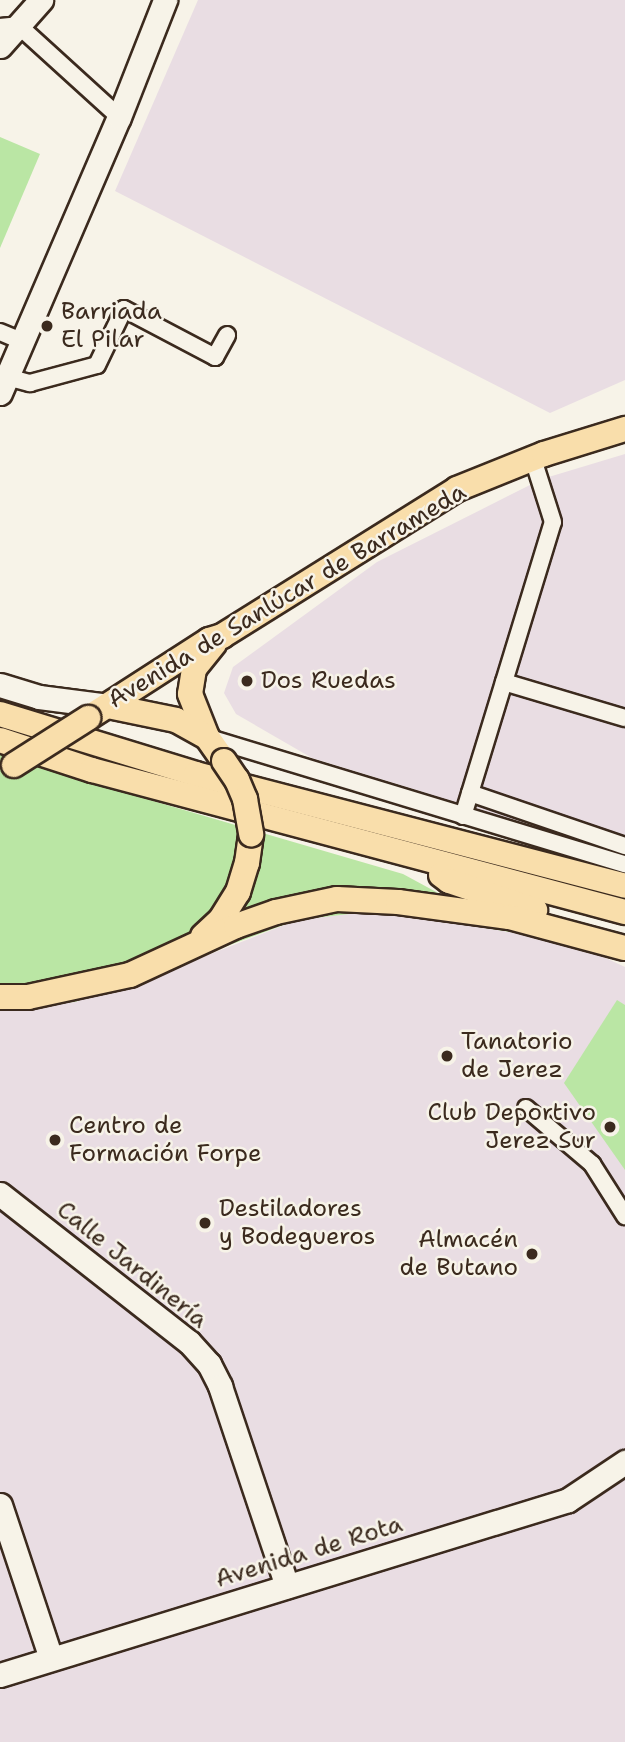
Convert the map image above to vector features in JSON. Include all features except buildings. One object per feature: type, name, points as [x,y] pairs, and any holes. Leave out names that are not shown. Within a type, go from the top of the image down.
[{"type":"main road","name":"Avenida de Sanlúcar de Barrameda","points":[[7,769],[209,640],[222,636],[457,489],[533,458],[625,429]]},
{"type":"main road","points":[[192,946],[221,919],[238,892],[247,863],[251,834],[245,799],[237,780],[207,737],[190,694],[191,681],[202,655],[222,636]]},
{"type":"main road","points":[[98,712],[176,720],[207,737]]},
{"type":"main road","points":[[0,714],[195,774],[625,886]]},
{"type":"main road","points":[[0,740],[92,770],[625,912]]},
{"type":"main road","points":[[415,857],[449,881],[625,941]]},
{"type":"main road","points":[[0,998],[28,997],[130,975],[276,912],[337,899],[398,902],[509,917],[625,948]]},
{"type":"street","points":[[0,46],[9,26],[41,0]]},
{"type":"street","points":[[165,0],[119,117],[3,385],[30,383],[97,365],[124,309],[215,357],[227,335]]},
{"type":"street","points":[[9,26],[119,117]]},
{"type":"street","points":[[0,332],[22,341]]},
{"type":"street","points":[[463,816],[553,522],[533,458]]},
{"type":"street","points":[[504,682],[625,718]]},
{"type":"street","points":[[0,685],[98,712]]},
{"type":"street","points":[[207,737],[625,864]]},
{"type":"street","points":[[470,793],[625,846]]},
{"type":"street","points":[[526,1108],[592,1164],[625,1216]]},
{"type":"street","name":"Calle Jardinería","points":[[0,1194],[189,1342],[209,1364],[220,1386],[287,1586]]},
{"type":"street","name":"Avenida de Rota","points":[[0,1675],[568,1500],[625,1462]]},
{"type":"street","points":[[0,1505],[51,1658]]},
{"type":"shaded area","points":[[198,0],[625,0],[625,380],[550,413],[115,191]]},
{"type":"shaded area","points":[[625,454],[625,854],[312,758],[236,714],[224,693],[233,667],[377,562],[542,479]]},
{"type":"shaded area","points":[[358,913],[417,917],[510,932],[597,954],[625,967],[625,1742],[0,1742],[0,1007],[193,961],[297,920]]},
{"type":"green space","points":[[0,137],[40,154],[0,248]]},
{"type":"green space","points":[[0,753],[64,775],[403,874],[510,932],[417,917],[358,913],[297,920],[75,1002],[0,1007]]},
{"type":"green space","name":"Club Deportivo Jerez Sur","points":[[617,1000],[625,1005],[625,1170],[564,1083]]},
{"type":"place","name":"Barriada El Pilar","points":[[47,326]]},
{"type":"place","name":"Dos Ruedas","points":[[247,681]]},
{"type":"place","name":"Tanatorio de Jerez","points":[[447,1056]]},
{"type":"place","name":"Club Deportivo Jerez Sur","points":[[610,1127]]},
{"type":"place","name":"Centro de Formación Forpe","points":[[55,1140]]},
{"type":"place","name":"Destiladores y Bodegueros","points":[[205,1223]]},
{"type":"place","name":"Almacén de Butano","points":[[532,1254]]}]
